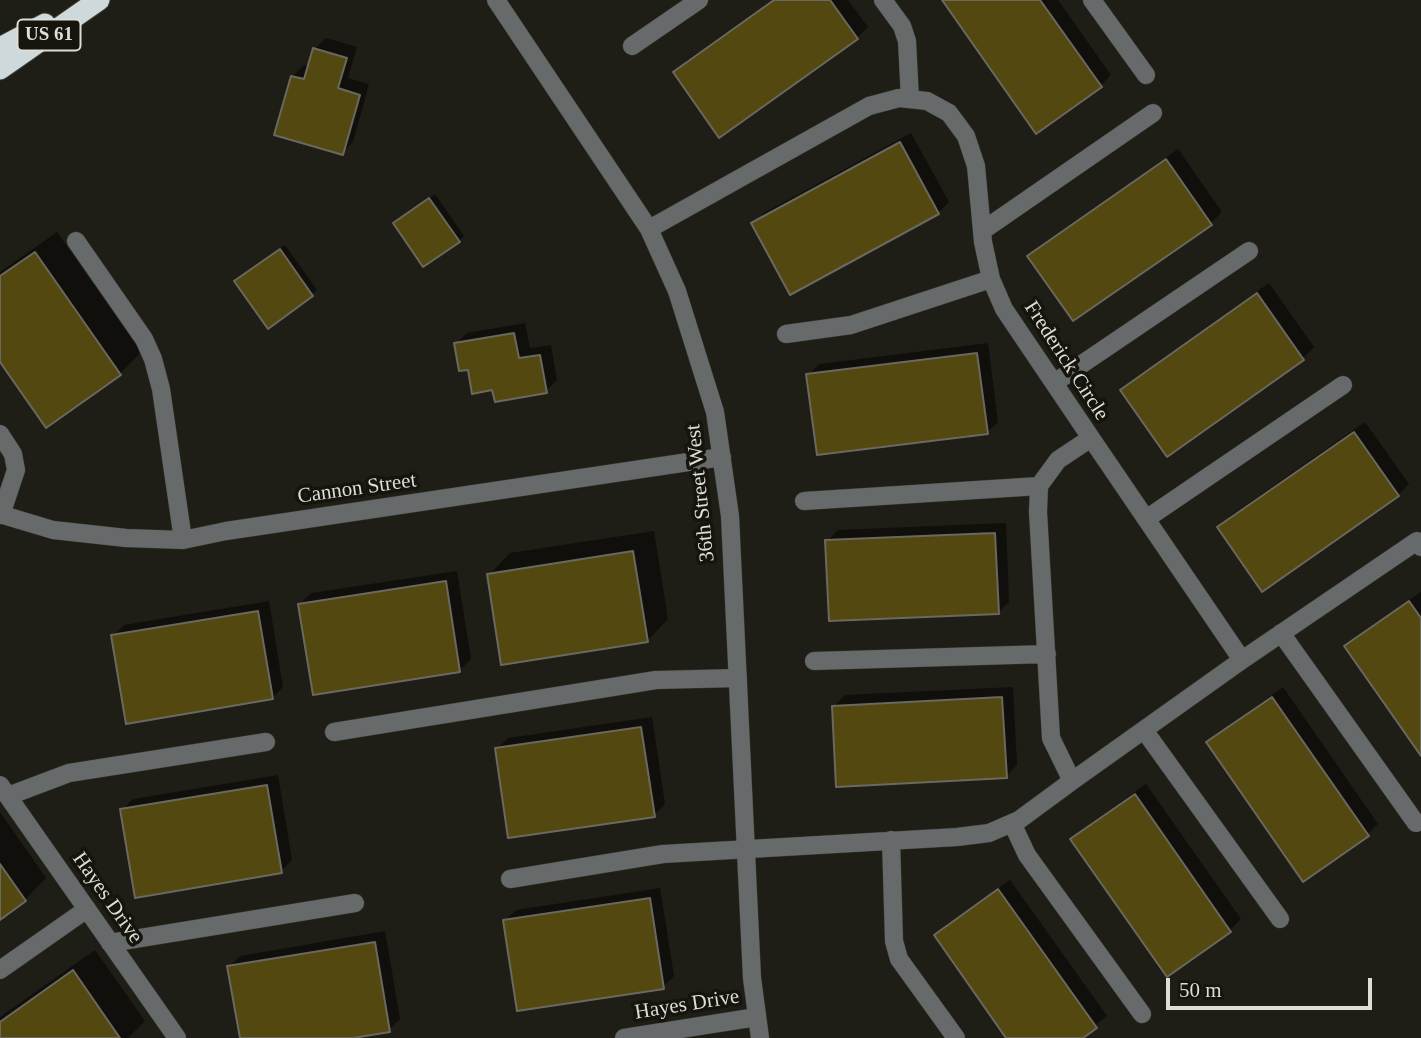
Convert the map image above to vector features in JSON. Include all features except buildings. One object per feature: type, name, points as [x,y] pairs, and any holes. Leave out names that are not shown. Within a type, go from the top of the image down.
[{"type":"highway","name":"US 61","points":[[0,48],[90,0]]},
{"type":"highway","name":"US 61","points":[[0,69],[99,0]]},
{"type":"street","name":"36th Street West","points":[[496,0],[649,229],[677,291],[715,412],[730,516],[752,978],[760,1038]]},
{"type":"street","points":[[632,46],[699,0]]},
{"type":"street","points":[[883,0],[902,26],[907,41],[910,99]]},
{"type":"street","points":[[1092,0],[1146,75]]},
{"type":"street","name":"Frederick Circle","points":[[649,229],[869,106],[899,98],[927,101],[949,113],[966,136],[975,166],[982,231],[991,279],[1004,309],[1091,438],[1058,460],[1039,486]]},
{"type":"street","points":[[982,231],[1153,113]]},
{"type":"street","points":[[76,241],[144,339],[153,359],[161,390],[183,540]]},
{"type":"street","points":[[1054,383],[1249,251]]},
{"type":"street","points":[[786,334],[851,325],[991,279]]},
{"type":"street","points":[[1146,519],[1343,385]]},
{"type":"street","points":[[0,435],[13,454],[16,470],[1,514]]},
{"type":"street","points":[[1091,438],[1242,660]]},
{"type":"street","name":"Cannon Street","points":[[1,514],[53,530],[126,538],[183,540],[226,531],[722,457]]},
{"type":"street","points":[[804,500],[1039,486],[1038,512],[1051,738],[1072,781]]},
{"type":"street","points":[[510,878],[663,854],[989,833],[1012,823],[1281,633],[1419,544]]},
{"type":"street","points":[[1281,633],[1416,823]]},
{"type":"street","points":[[814,661],[1047,654]]},
{"type":"street","points":[[334,732],[656,680],[738,678]]},
{"type":"street","points":[[1144,730],[1280,919]]},
{"type":"street","points":[[4,790],[69,774],[266,742]]},
{"type":"street","name":"Hayes Drive","points":[[4,790],[177,1038]]},
{"type":"street","points":[[1012,823],[1027,855],[1142,1014]]},
{"type":"street","points":[[891,840],[894,942],[899,959],[956,1038]]},
{"type":"street","points":[[110,943],[355,903]]},
{"type":"street","points":[[0,970],[87,909]]},
{"type":"street","name":"Hayes Drive","points":[[624,1038],[757,1017]]}]
